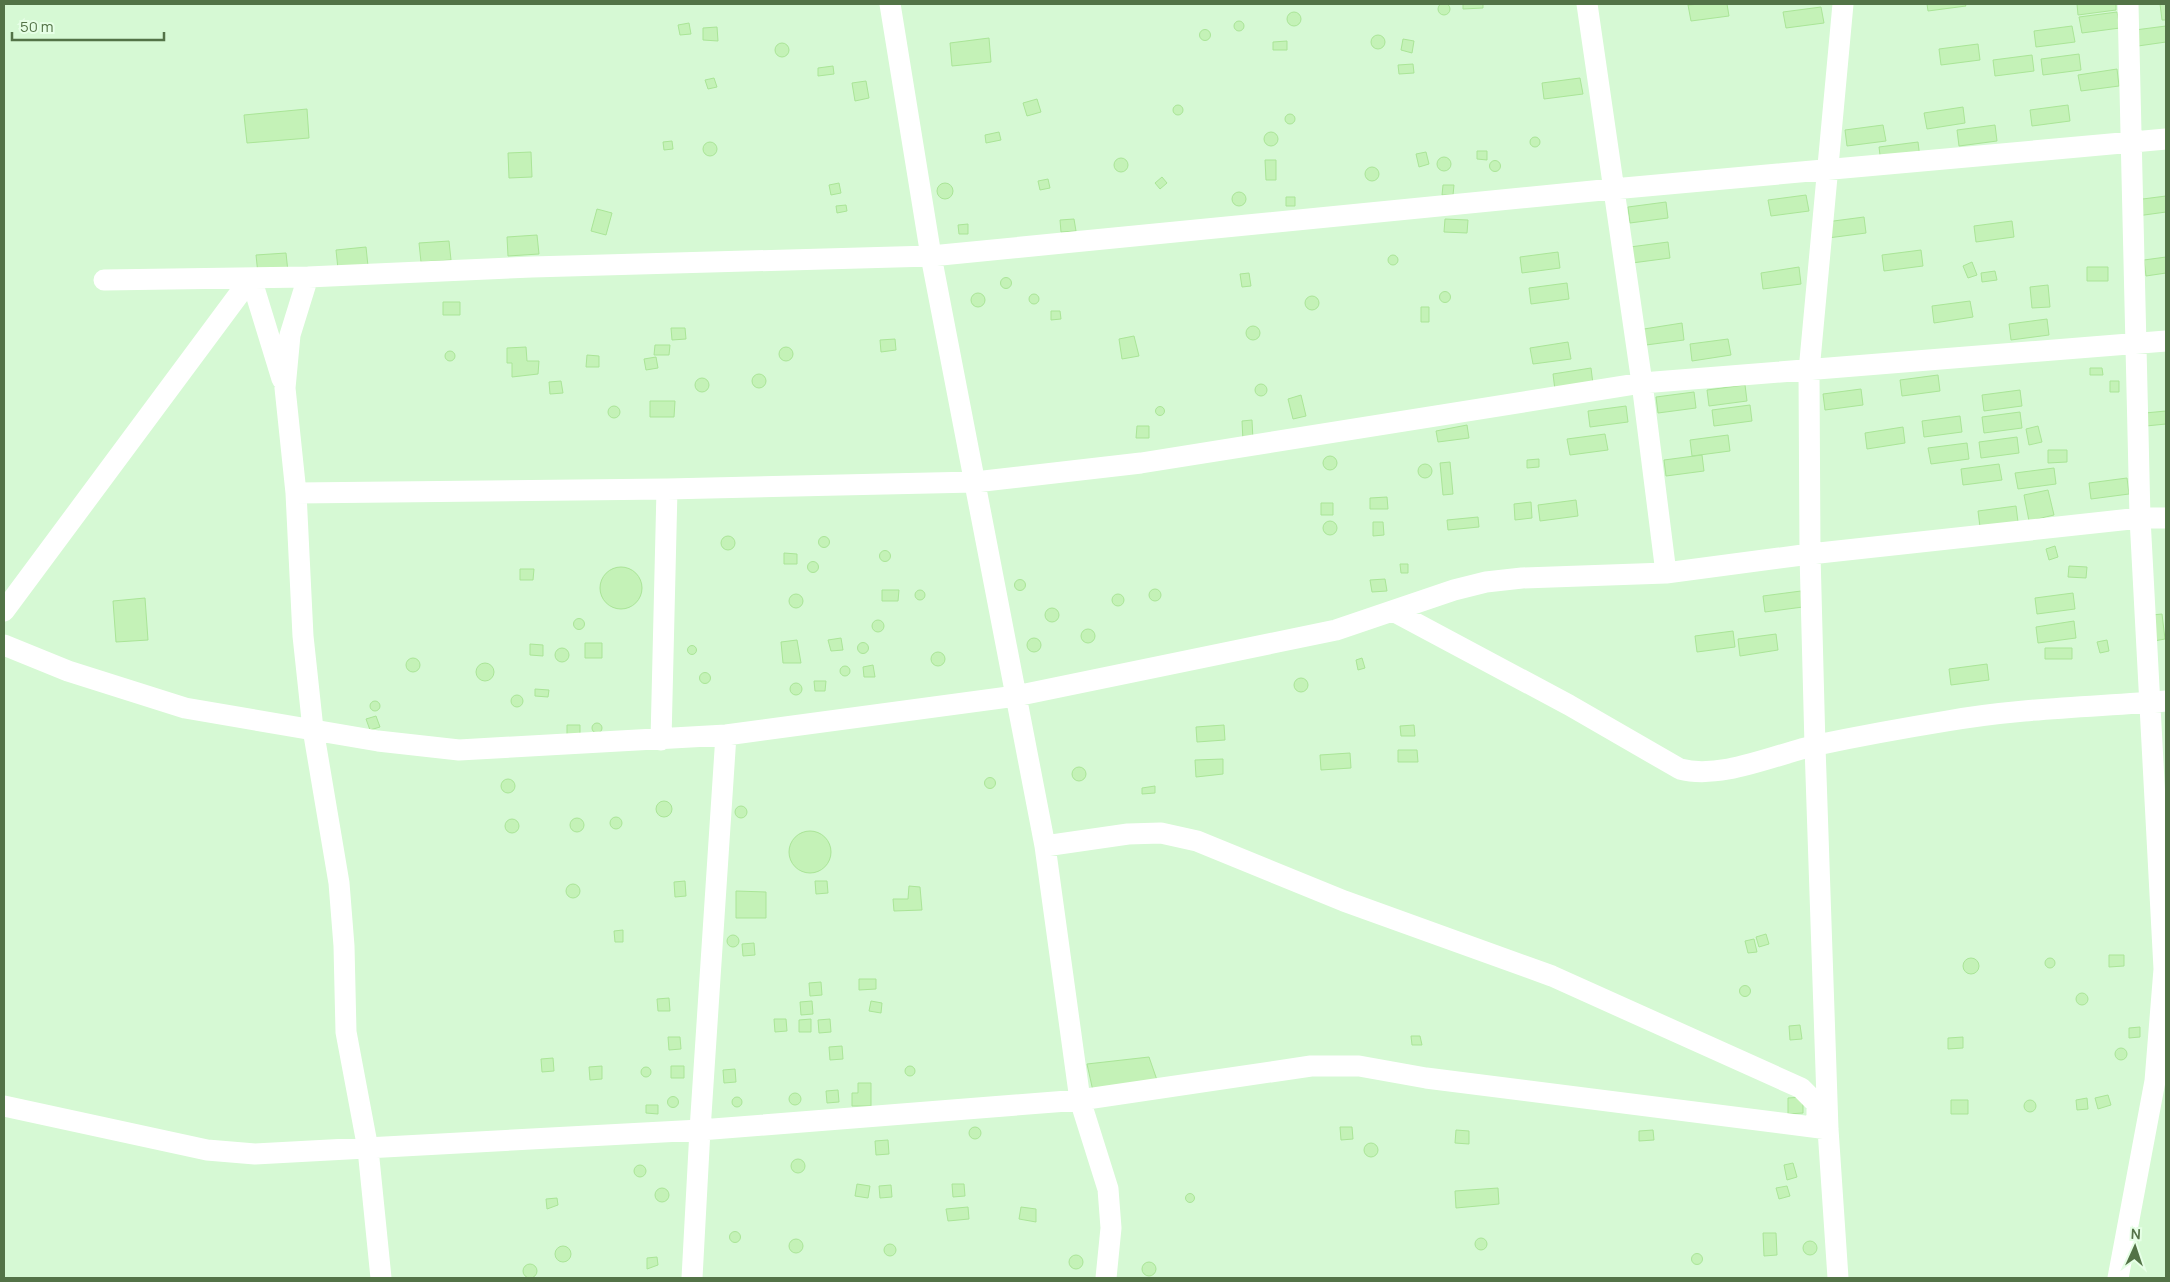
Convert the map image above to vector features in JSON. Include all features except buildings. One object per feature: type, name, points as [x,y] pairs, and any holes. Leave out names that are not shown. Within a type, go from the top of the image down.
[{"type":"street","points":[[890,4],[930,256],[1045,846],[1080,1100],[1108,1189],[1111,1228],[1106,1278]]},
{"type":"street","points":[[1587,4],[1642,383],[1666,573]]},
{"type":"street","points":[[1838,1278],[1822,1129],[1810,554],[1809,371],[1843,4]]},
{"type":"street","points":[[2118,1278],[2155,1081],[2164,969],[2158,702],[2140,518],[2128,4]]},
{"type":"street","points":[[104,280],[308,277],[532,267],[930,256],[1613,189],[2132,140],[2166,139]]},
{"type":"street","points":[[285,388],[290,336],[308,277]]},
{"type":"street","points":[[252,278],[285,388],[296,493],[303,636],[313,729],[339,883],[344,946],[346,1032],[368,1149],[381,1278]]},
{"type":"street","points":[[4,611],[252,278]]},
{"type":"street","points":[[296,493],[667,489],[975,482],[1141,463],[1642,383],[2166,342]]},
{"type":"street","points":[[661,740],[667,489]]},
{"type":"street","points":[[4,645],[68,671],[185,708],[378,741],[459,750],[661,740],[726,735],[1016,696],[1336,630],[1454,590],[1486,582],[1666,573],[1810,554],[2140,518],[2166,518]]},
{"type":"street","points":[[1393,611],[1569,705],[1680,769],[1694,773],[1713,772],[1815,746],[1949,720],[2065,707],[2158,702]]},
{"type":"street","points":[[692,1278],[726,735]]},
{"type":"street","points":[[1045,846],[1128,834],[1161,833],[1197,841],[1344,901],[1552,976],[1801,1088],[1817,1104],[1822,1129]]},
{"type":"street","points":[[4,1106],[207,1150],[255,1154],[700,1130],[1080,1100],[1311,1066],[1359,1066],[1426,1078],[1822,1129]]},
{"type":"shaded area","points":[[4,4],[2166,4],[2166,1278],[4,1278]]}]
